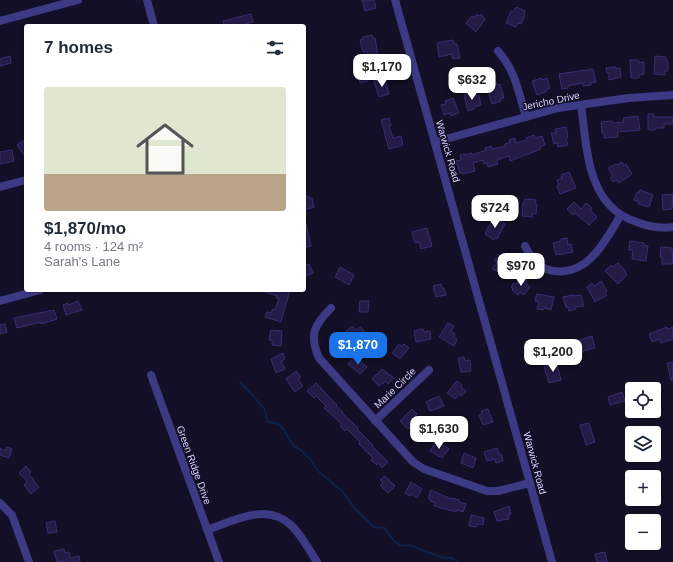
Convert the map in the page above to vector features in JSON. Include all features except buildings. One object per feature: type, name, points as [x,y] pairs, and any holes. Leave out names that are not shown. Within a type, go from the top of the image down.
[{"type":"street","points":[[0,21],[78,0]]},
{"type":"street","points":[[147,0],[153,24]]},
{"type":"street","name":"Warwick Road","points":[[395,0],[552,562]]},
{"type":"street","points":[[498,51],[507,61],[513,74],[526,117]]},
{"type":"street","name":"Jericho Drive","points":[[435,142],[558,108],[636,97],[673,95]]},
{"type":"street","points":[[581,104],[592,177],[601,195],[621,215],[642,224],[655,227],[673,227]]},
{"type":"street","points":[[0,187],[24,181]]},
{"type":"street","points":[[525,246],[536,263],[550,271],[562,272],[577,268],[591,258],[621,215]]},
{"type":"street","points":[[0,301],[33,292]]},
{"type":"street","points":[[331,308],[320,319],[314,336],[316,350],[322,362],[413,462],[424,469],[487,491],[498,491],[530,483]]},
{"type":"street","name":"Marie Circle","points":[[375,421],[429,370]]},
{"type":"street","name":"Green Ridge Drive","points":[[150,375],[219,562]]},
{"type":"street","points":[[0,503],[12,516],[29,562]]},
{"type":"street","points":[[208,530],[251,514],[260,513],[274,515],[285,520],[292,526],[317,562]]},
{"type":"waterway","points":[[240,382],[264,408],[268,422],[279,424],[293,445],[310,459],[318,471],[342,491],[355,509],[374,527],[385,528],[398,544],[405,546],[409,545],[443,558],[452,558],[457,562]]}]
